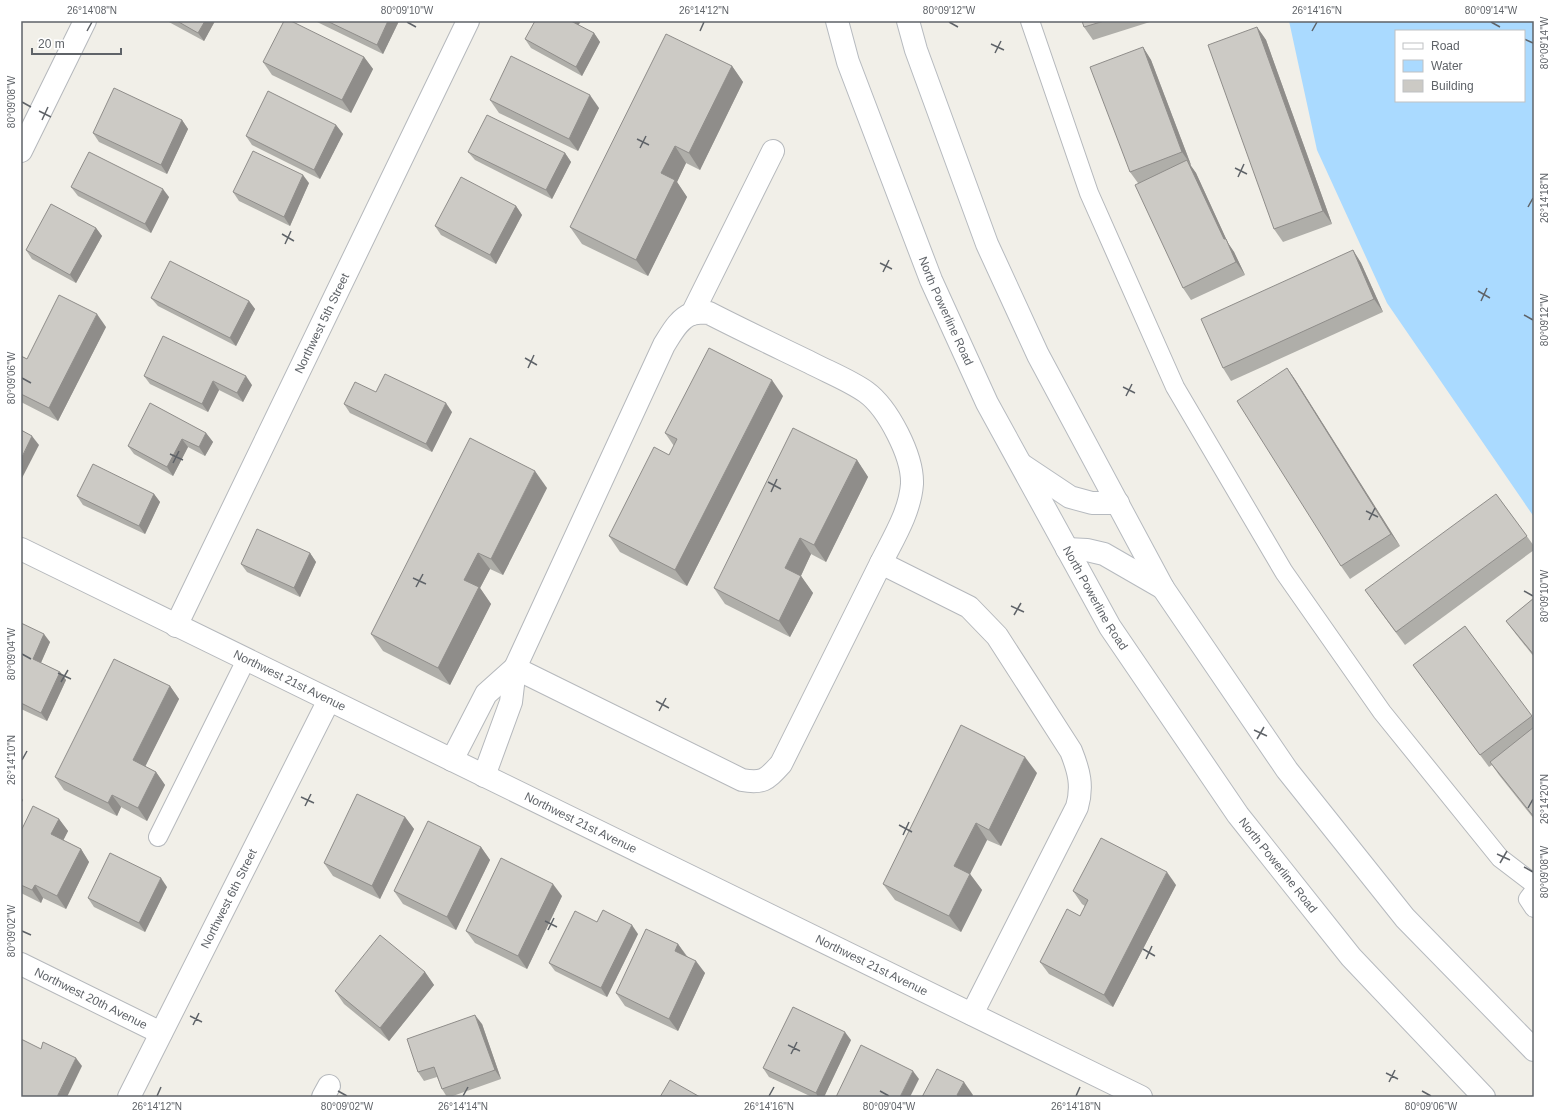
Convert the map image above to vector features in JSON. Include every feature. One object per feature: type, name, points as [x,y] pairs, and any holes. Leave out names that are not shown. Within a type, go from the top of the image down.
[{"type":"street","points":[[21,151],[85,21]]},
{"type":"street","name":"Northwest 5th Street","points":[[176,626],[468,21]]},
{"type":"street","name":"North Powerline Road","points":[[837,21],[848,62],[931,280],[987,403],[1110,628],[1238,815],[1351,957],[1484,1097]]},
{"type":"street","points":[[908,21],[916,50],[987,244],[1038,355],[1164,588],[1287,770],[1405,918],[1534,1050]]},
{"type":"street","points":[[484,776],[511,702],[515,668],[664,345],[675,328],[692,314],[773,151]]},
{"type":"street","points":[[515,668],[742,780],[756,783],[766,780],[781,764],[903,518],[912,484],[910,468],[902,445],[892,424],[879,405],[866,392],[709,313],[692,314]]},
{"type":"street","points":[[1021,465],[1070,497],[1092,503],[1118,503]]},
{"type":"street","name":"Northwest 21st Avenue","points":[[21,549],[972,1014],[1105,1089],[1141,1097]]},
{"type":"street","points":[[1067,549],[1087,550],[1104,554],[1164,588]]},
{"type":"street","points":[[881,563],[969,607],[983,619],[997,636],[1071,751],[1080,778],[1081,794],[1077,807],[972,1014]]},
{"type":"street","points":[[452,760],[486,694],[515,668]]},
{"type":"street","name":"Northwest 6th Street","points":[[128,1097],[329,700]]},
{"type":"street","name":"Northwest 20th Avenue","points":[[21,964],[161,1033]]},
{"type":"lane","points":[[1030,21],[1090,193],[1175,387],[1284,572],[1382,712],[1500,858],[1534,884]]},
{"type":"lane","points":[[158,837],[246,660]]},
{"type":"lane","points":[[1534,891],[1528,899],[1534,908]]},
{"type":"water","points":[[1289,21],[1534,21],[1534,517],[1387,303],[1317,150]]},
{"type":"building","points":[[177,21],[205,21],[198,33]]},
{"type":"building","points":[[284,21],[291,21],[364,57],[342,100],[263,62]]},
{"type":"building","points":[[327,21],[388,21],[377,45]]},
{"type":"building","points":[[535,21],[571,21],[594,33],[576,67],[525,39]]},
{"type":"building","points":[[1082,21],[1104,21],[1084,27]]},
{"type":"building","points":[[1257,27],[1323,211],[1274,229],[1208,45]]},
{"type":"building","points":[[666,34],[732,66],[689,153],[675,146],[661,173],[675,180],[636,260],[570,227]]},
{"type":"building","points":[[1143,47],[1182,152],[1130,172],[1090,67]]},
{"type":"building","points":[[511,56],[590,95],[569,139],[490,100]]},
{"type":"building","points":[[114,88],[182,120],[161,165],[93,133]]},
{"type":"building","points":[[268,91],[336,125],[314,170],[246,136]]},
{"type":"building","points":[[487,115],[565,153],[546,190],[468,152]]},
{"type":"building","points":[[253,151],[303,175],[284,217],[233,192]]},
{"type":"building","points":[[89,152],[163,189],[145,224],[71,187]]},
{"type":"building","points":[[1187,160],[1236,262],[1183,288],[1135,185]]},
{"type":"building","points":[[461,177],[516,206],[490,255],[435,226]]},
{"type":"building","points":[[51,204],[96,228],[70,275],[26,250]]},
{"type":"building","points":[[1353,250],[1374,299],[1223,368],[1201,319]]},
{"type":"building","points":[[170,261],[249,301],[230,338],[151,298]]},
{"type":"building","points":[[59,295],[97,314],[49,408],[21,394],[21,356],[27,359]]},
{"type":"building","points":[[163,336],[246,376],[237,393],[213,381],[202,404],[144,376]]},
{"type":"building","points":[[709,348],[772,380],[675,570],[609,536],[654,447],[669,455],[677,439],[665,433]]},
{"type":"building","points":[[1287,368],[1391,534],[1341,566],[1237,401]]},
{"type":"building","points":[[385,374],[446,403],[426,444],[344,404],[355,382],[376,392]]},
{"type":"building","points":[[150,403],[206,433],[199,447],[182,439],[167,467],[128,446]]},
{"type":"building","points":[[793,428],[857,460],[814,545],[800,538],[785,568],[801,576],[779,621],[714,588]]},
{"type":"building","points":[[21,430],[32,436],[21,459]]},
{"type":"building","points":[[470,438],[535,471],[491,559],[478,553],[464,580],[479,587],[438,668],[371,634]]},
{"type":"building","points":[[93,464],[154,494],[139,526],[77,496]]},
{"type":"building","points":[[1496,494],[1527,536],[1396,632],[1365,590]]},
{"type":"building","points":[[257,529],[310,553],[294,588],[241,564]]},
{"type":"building","points":[[1534,598],[1534,655],[1506,621]]},
{"type":"building","points":[[21,623],[44,634],[33,659],[60,672],[41,713],[21,703]]},
{"type":"building","points":[[1465,626],[1532,716],[1480,755],[1413,665]]},
{"type":"building","points":[[114,659],[170,686],[133,760],[156,772],[138,808],[112,795],[108,803],[55,777]]},
{"type":"building","points":[[961,725],[1025,757],[989,830],[976,823],[954,866],[970,874],[949,916],[883,884]]},
{"type":"building","points":[[1534,727],[1534,817],[1490,762]]},
{"type":"building","points":[[357,794],[405,817],[372,886],[324,863]]},
{"type":"building","points":[[33,806],[59,819],[51,834],[81,849],[57,896],[35,885],[32,890],[21,885],[21,831]]},
{"type":"building","points":[[428,821],[481,847],[447,917],[394,891]]},
{"type":"building","points":[[1101,838],[1167,872],[1104,995],[1040,962],[1067,909],[1080,916],[1088,900],[1073,891]]},
{"type":"building","points":[[110,853],[161,878],[139,923],[88,898]]},
{"type":"building","points":[[501,858],[553,884],[518,956],[466,931]]},
{"type":"building","points":[[603,910],[632,925],[601,988],[549,963],[575,911],[597,922]]},
{"type":"building","points":[[646,929],[678,944],[675,951],[696,961],[669,1019],[616,993]]},
{"type":"building","points":[[380,935],[425,972],[380,1028],[335,991]]},
{"type":"building","points":[[793,1007],[845,1032],[816,1093],[763,1068]]},
{"type":"building","points":[[475,1015],[495,1070],[442,1089],[434,1067],[418,1072],[407,1039]]},
{"type":"building","points":[[21,1039],[41,1049],[43,1042],[76,1058],[57,1097],[21,1096]]},
{"type":"building","points":[[861,1045],[913,1071],[900,1097],[836,1097]]},
{"type":"building","points":[[937,1069],[964,1082],[957,1095],[960,1097],[922,1097]]},
{"type":"building","points":[[670,1080],[700,1097],[660,1097]]}]
